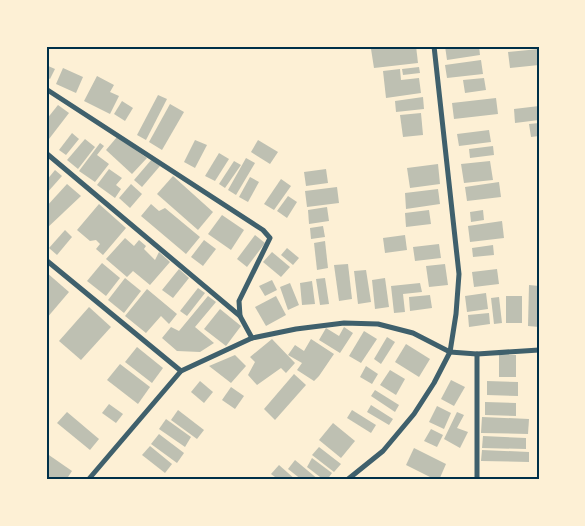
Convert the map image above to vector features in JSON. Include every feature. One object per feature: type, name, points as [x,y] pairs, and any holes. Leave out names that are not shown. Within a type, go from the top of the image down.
[{"type":"street","points":[[347,480],[383,451],[414,414],[434,383],[450,352],[460,274],[434,46]]},
{"type":"street","points":[[46,89],[263,230],[270,238],[239,301],[240,316]]},
{"type":"street","points":[[46,153],[240,316],[252,338]]},
{"type":"street","points":[[46,260],[181,371]]},
{"type":"street","points":[[88,480],[181,371],[252,338],[296,328],[344,323],[378,324],[413,333],[450,352],[477,354],[539,350]]},
{"type":"street","points":[[477,354],[477,480]]},
{"type":"building","points":[[416,46],[418,63],[374,68],[371,49]]},
{"type":"building","points":[[445,46],[479,46],[480,55],[447,60]]},
{"type":"building","points":[[539,49],[539,65],[510,68],[508,52]]},
{"type":"building","points":[[481,60],[483,74],[447,78],[445,65]]},
{"type":"building","points":[[46,65],[55,69],[50,79],[46,77]]},
{"type":"building","points":[[419,67],[420,73],[403,75],[402,69]]},
{"type":"building","points":[[63,68],[83,77],[76,93],[56,84]]},
{"type":"building","points":[[400,69],[401,80],[419,78],[421,93],[386,98],[383,71]]},
{"type":"building","points":[[97,76],[114,85],[110,92],[119,96],[110,114],[84,101]]},
{"type":"building","points":[[484,78],[486,90],[465,93],[463,80]]},
{"type":"building","points":[[158,95],[167,99],[146,140],[137,135]]},
{"type":"building","points":[[423,97],[424,109],[396,112],[395,101]]},
{"type":"building","points":[[496,98],[498,114],[454,119],[452,103]]},
{"type":"building","points":[[122,101],[133,108],[125,121],[114,114]]},
{"type":"building","points":[[170,104],[184,112],[162,150],[149,142]]},
{"type":"building","points":[[58,105],[69,113],[49,139],[46,137],[46,120]]},
{"type":"building","points":[[539,106],[539,120],[515,123],[514,109]]},
{"type":"building","points":[[421,113],[423,135],[403,137],[400,115]]},
{"type":"building","points":[[539,123],[539,136],[531,137],[529,124]]},
{"type":"building","points":[[489,130],[491,142],[459,146],[457,134]]},
{"type":"building","points":[[72,133],[79,139],[66,155],[59,150]]},
{"type":"building","points":[[117,137],[147,158],[132,174],[106,150]]},
{"type":"building","points":[[85,139],[95,147],[78,169],[67,160]]},
{"type":"building","points":[[195,140],[207,145],[195,168],[184,162]]},
{"type":"building","points":[[258,140],[278,152],[270,164],[251,152]]},
{"type":"building","points":[[100,143],[104,146],[97,155],[109,164],[95,182],[79,171]]},
{"type":"building","points":[[493,146],[494,155],[470,158],[469,149]]},
{"type":"building","points":[[219,153],[229,159],[215,181],[205,176]]},
{"type":"building","points":[[246,158],[255,163],[236,195],[228,190]]},
{"type":"building","points":[[152,159],[160,166],[142,187],[134,180]]},
{"type":"building","points":[[234,161],[241,165],[225,188],[219,184]]},
{"type":"building","points":[[490,161],[493,180],[464,183],[461,164]]},
{"type":"building","points":[[438,164],[440,184],[410,188],[407,168]]},
{"type":"building","points":[[109,169],[122,178],[116,185],[121,189],[115,198],[97,185]]},
{"type":"building","points":[[326,169],[328,183],[306,186],[304,172]]},
{"type":"building","points":[[55,170],[62,176],[46,194],[46,181]]},
{"type":"building","points":[[173,176],[213,212],[198,230],[157,194]]},
{"type":"building","points":[[250,177],[259,182],[248,202],[239,197]]},
{"type":"building","points":[[281,179],[291,186],[274,210],[264,204]]},
{"type":"building","points":[[499,182],[501,197],[467,201],[465,187]]},
{"type":"building","points":[[67,184],[81,196],[46,229],[46,207]]},
{"type":"building","points":[[131,184],[142,194],[130,208],[119,198]]},
{"type":"building","points":[[337,187],[339,203],[307,207],[305,191]]},
{"type":"building","points":[[438,189],[440,204],[406,209],[405,193]]},
{"type":"building","points":[[288,196],[297,202],[287,218],[277,211]]},
{"type":"building","points":[[99,204],[126,228],[103,255],[96,249],[100,244],[96,240],[90,241],[77,230]]},
{"type":"building","points":[[151,204],[159,211],[165,208],[200,237],[186,254],[141,216]]},
{"type":"building","points":[[327,207],[329,221],[309,224],[308,210]]},
{"type":"building","points":[[429,210],[431,224],[406,227],[405,213]]},
{"type":"building","points":[[483,210],[484,220],[471,222],[470,212]]},
{"type":"building","points":[[222,215],[244,230],[231,250],[208,234]]},
{"type":"building","points":[[502,221],[504,238],[470,242],[468,226]]},
{"type":"building","points":[[323,226],[325,237],[311,239],[310,228]]},
{"type":"building","points":[[65,230],[72,237],[57,255],[49,248]]},
{"type":"building","points":[[255,235],[265,243],[247,267],[237,259]]},
{"type":"building","points":[[405,235],[407,250],[385,253],[383,238]]},
{"type":"building","points":[[125,238],[134,246],[139,240],[146,246],[144,249],[155,260],[159,252],[170,262],[150,285],[133,271],[127,277],[106,259]]},
{"type":"building","points":[[204,240],[216,249],[203,266],[191,257]]},
{"type":"building","points":[[325,241],[328,268],[317,270],[314,243]]},
{"type":"building","points":[[439,244],[441,258],[415,261],[413,247]]},
{"type":"building","points":[[493,245],[494,255],[473,257],[472,248]]},
{"type":"building","points":[[287,248],[299,258],[293,265],[281,255]]},
{"type":"building","points":[[272,252],[290,267],[281,277],[263,262]]},
{"type":"building","points":[[102,263],[120,278],[106,296],[87,281]]},
{"type":"building","points":[[348,264],[352,299],[339,301],[334,265]]},
{"type":"building","points":[[445,264],[448,285],[429,287],[426,266]]},
{"type":"building","points":[[179,269],[189,278],[173,298],[162,290]]},
{"type":"building","points":[[497,269],[499,284],[474,287],[472,272]]},
{"type":"building","points":[[366,270],[371,302],[358,304],[354,271]]},
{"type":"building","points":[[46,272],[69,292],[46,319]]},
{"type":"building","points":[[125,278],[141,291],[124,313],[108,300]]},
{"type":"building","points":[[325,278],[329,304],[320,305],[316,279]]},
{"type":"building","points":[[385,278],[389,307],[375,309],[372,280]]},
{"type":"building","points":[[272,280],[277,290],[265,296],[259,286]]},
{"type":"building","points":[[312,281],[315,304],[302,305],[300,283]]},
{"type":"building","points":[[290,283],[299,305],[288,310],[280,287]]},
{"type":"building","points":[[420,283],[422,292],[403,294],[405,312],[394,313],[391,286]]},
{"type":"building","points":[[529,285],[539,286],[539,327],[528,326]]},
{"type":"building","points":[[198,288],[205,293],[187,316],[180,311]]},
{"type":"building","points":[[147,289],[177,314],[169,324],[161,316],[146,333],[125,316]]},
{"type":"building","points":[[486,293],[488,309],[467,312],[465,296]]},
{"type":"building","points":[[430,295],[432,308],[410,311],[409,297]]},
{"type":"building","points":[[208,296],[216,302],[195,327],[214,343],[200,352],[177,351],[162,338],[171,327],[179,331]]},
{"type":"building","points":[[276,296],[286,315],[266,326],[255,307]]},
{"type":"building","points":[[506,296],[522,296],[522,323],[506,323]]},
{"type":"building","points":[[499,297],[502,323],[494,324],[491,298]]},
{"type":"building","points":[[89,307],[111,327],[81,360],[59,341]]},
{"type":"building","points":[[220,309],[241,326],[226,346],[204,329]]},
{"type":"building","points":[[489,313],[490,324],[469,327],[468,315]]},
{"type":"building","points":[[344,327],[353,333],[340,353],[319,340],[326,328],[339,336]]},
{"type":"building","points":[[364,331],[377,339],[361,363],[349,356]]},
{"type":"building","points":[[387,337],[395,342],[381,364],[374,359]]},
{"type":"building","points":[[272,339],[295,363],[286,373],[281,368],[257,385],[248,375],[255,362],[250,357]]},
{"type":"building","points":[[311,339],[334,354],[314,381],[297,370],[302,363],[288,355],[295,345],[304,351]]},
{"type":"building","points":[[406,344],[430,359],[419,377],[395,362]]},
{"type":"building","points":[[137,347],[163,368],[152,383],[125,362]]},
{"type":"building","points":[[235,355],[246,366],[231,383],[209,366]]},
{"type":"building","points":[[499,355],[516,355],[516,377],[499,377]]},
{"type":"building","points":[[120,364],[150,387],[138,404],[107,380]]},
{"type":"building","points":[[366,366],[378,374],[372,384],[360,377]]},
{"type":"building","points":[[390,370],[405,379],[396,395],[380,385]]},
{"type":"building","points":[[294,374],[306,385],[275,420],[264,409]]},
{"type":"building","points":[[451,380],[465,387],[454,406],[441,399]]},
{"type":"building","points":[[200,381],[213,392],[204,403],[191,392]]},
{"type":"building","points":[[487,381],[518,382],[518,396],[487,395]]},
{"type":"building","points":[[231,387],[244,396],[235,409],[222,400]]},
{"type":"building","points":[[375,390],[399,405],[395,412],[371,396]]},
{"type":"building","points":[[485,402],[516,403],[516,416],[485,415]]},
{"type":"building","points":[[109,404],[123,414],[116,423],[102,413]]},
{"type":"building","points":[[371,405],[393,419],[389,425],[367,412]]},
{"type":"building","points":[[437,406],[451,413],[444,429],[429,422]]},
{"type":"building","points":[[178,410],[204,430],[197,439],[171,420]]},
{"type":"building","points":[[352,410],[376,425],[371,433],[347,418]]},
{"type":"building","points":[[67,412],[99,439],[90,450],[57,423]]},
{"type":"building","points":[[457,412],[464,415],[457,428],[468,432],[460,448],[444,439]]},
{"type":"building","points":[[482,417],[529,419],[528,434],[481,433]]},
{"type":"building","points":[[166,419],[191,437],[185,447],[159,429]]},
{"type":"building","points":[[333,423],[355,441],[341,458],[319,440]]},
{"type":"building","points":[[431,429],[443,435],[437,447],[424,441]]},
{"type":"building","points":[[159,434],[184,453],[177,463],[151,444]]},
{"type":"building","points":[[483,436],[526,438],[526,449],[482,448]]},
{"type":"building","points":[[150,446],[172,464],[165,473],[142,455]]},
{"type":"building","points":[[319,447],[341,464],[334,472],[312,455]]},
{"type":"building","points":[[414,448],[446,464],[439,480],[406,465]]},
{"type":"building","points":[[482,450],[529,452],[529,462],[481,461]]},
{"type":"building","points":[[46,453],[72,471],[66,480],[50,480],[46,477]]},
{"type":"building","points":[[312,458],[332,473],[327,480],[324,480],[307,467]]},
{"type":"building","points":[[295,460],[319,480],[302,480],[288,469]]},
{"type":"building","points":[[279,465],[296,480],[279,480],[271,474]]}]
